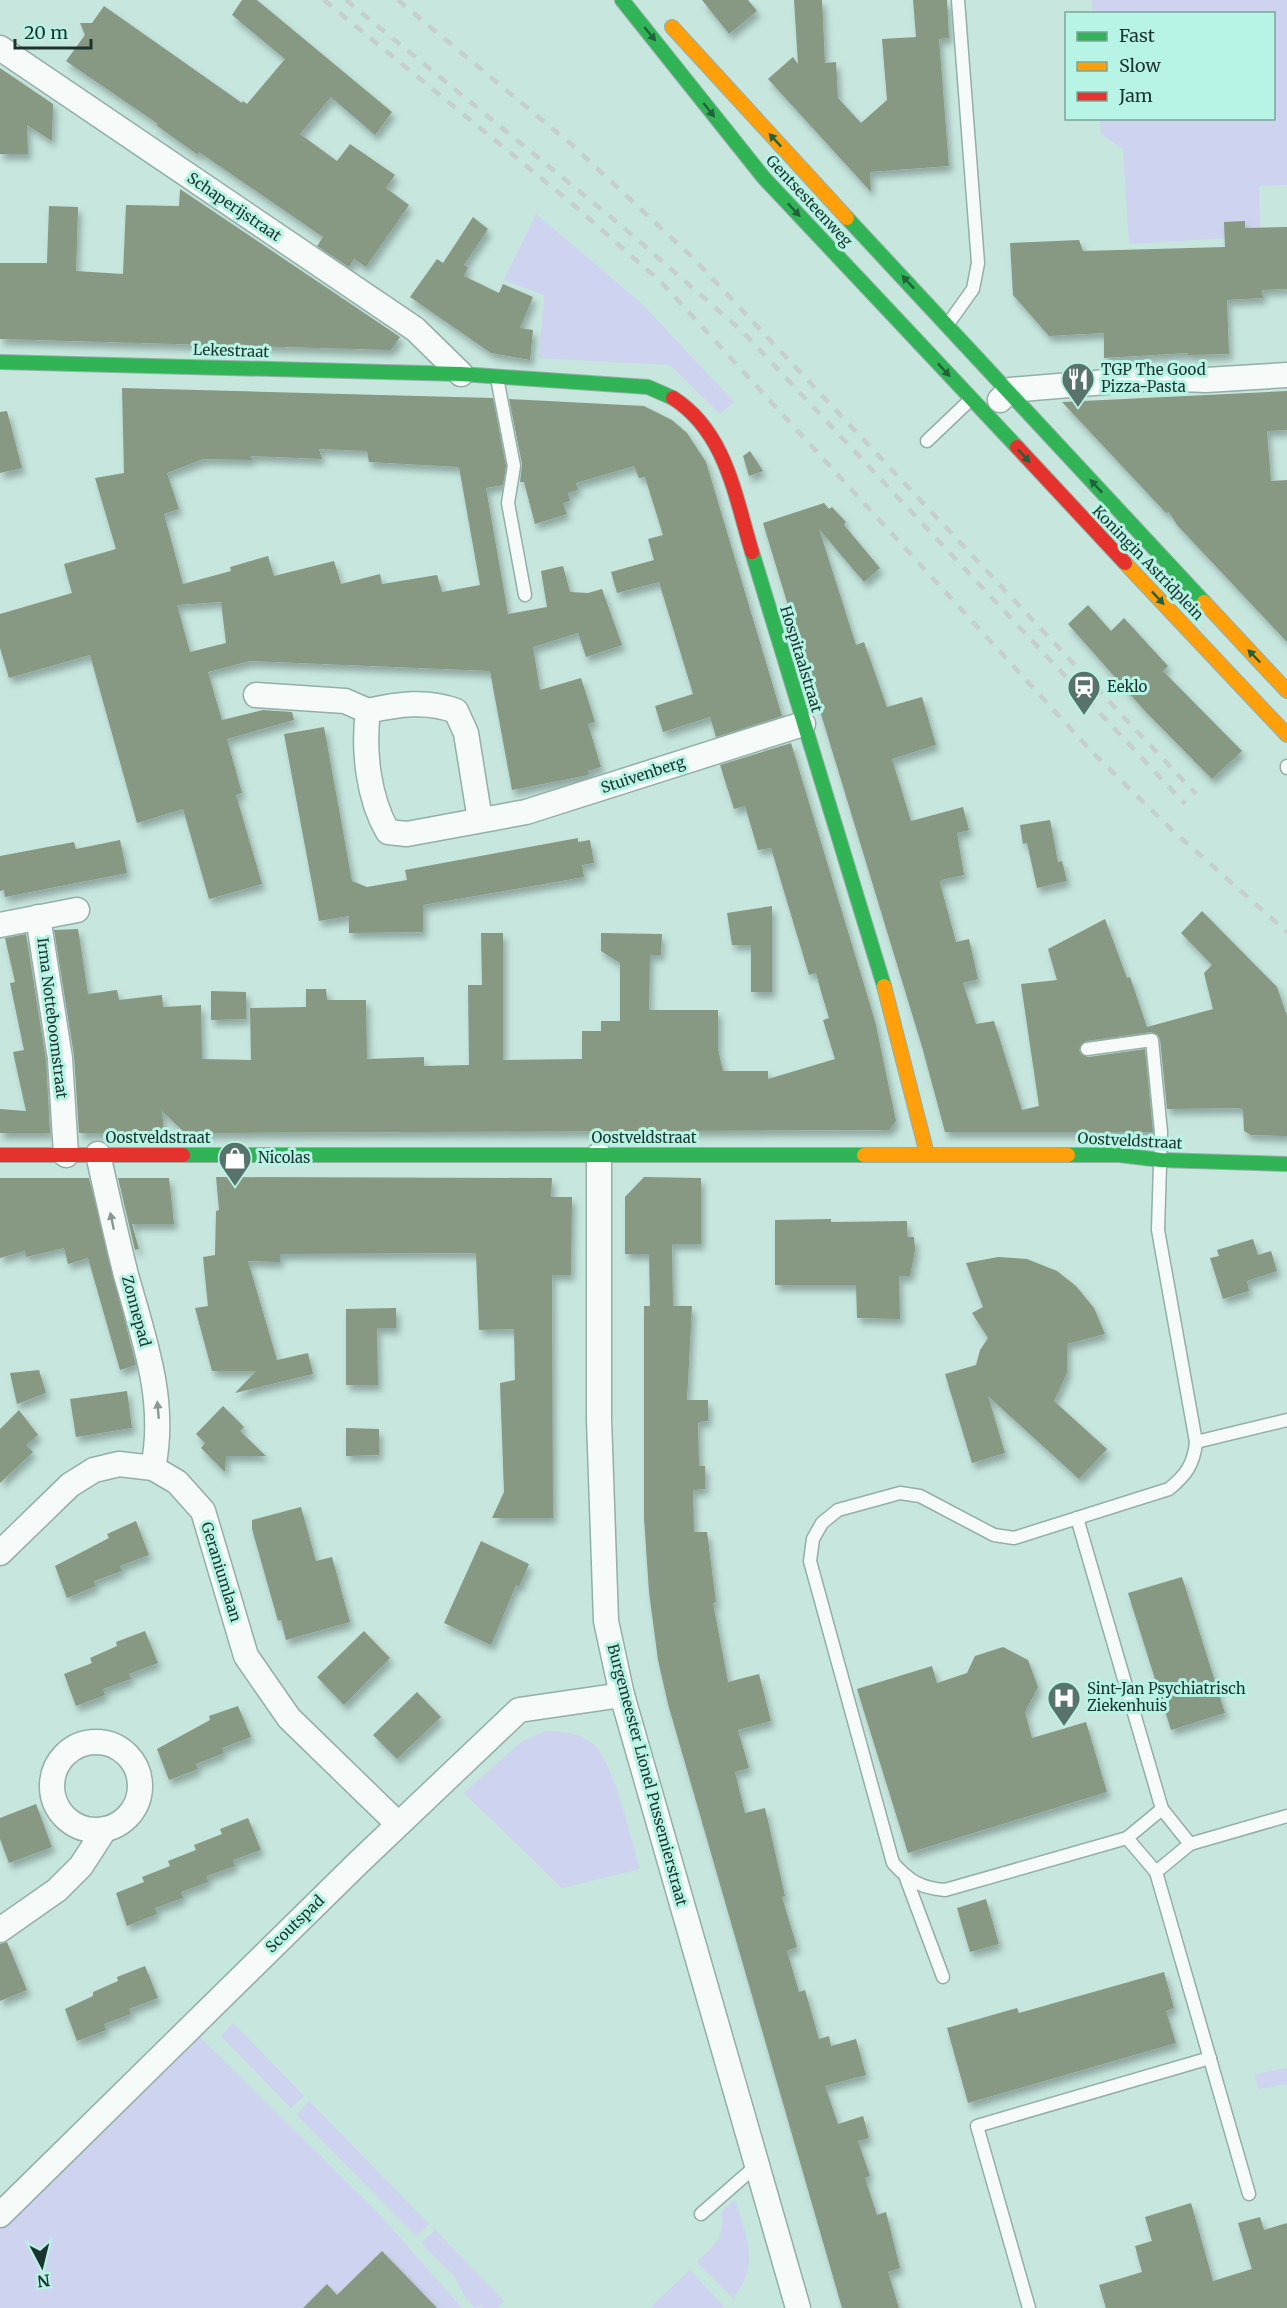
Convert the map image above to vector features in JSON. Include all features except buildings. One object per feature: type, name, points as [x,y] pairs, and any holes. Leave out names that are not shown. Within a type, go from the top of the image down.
[{"type":"street","name":"Gentsesteenweg","points":[[622,0],[764,178],[977,406]]},
{"type":"street","name":"Gentsesteenweg","points":[[665,18],[694,54],[1010,390]]},
{"type":"street","name":"Schaperijstraat","points":[[0,48],[415,329],[461,374]]},
{"type":"street","name":"Lekestraat","points":[[0,362],[461,374]]},
{"type":"street","name":"Hospitaalstraat","points":[[461,374],[648,387],[672,395],[694,412],[712,434],[723,455],[893,1016],[927,1154]]},
{"type":"street","points":[[977,406],[1010,390],[1154,378],[1206,380],[1287,375]]},
{"type":"street","name":"Koningin Astridplein","points":[[1010,390],[1287,691]]},
{"type":"street","name":"Koningin Astridplein","points":[[977,406],[1287,735]]},
{"type":"street","points":[[256,695],[345,701],[368,711],[395,705],[439,704],[456,711],[466,733],[480,820]]},
{"type":"street","name":"Stuivenberg","points":[[368,711],[364,741],[378,816],[388,832],[407,834],[526,812],[803,724]]},
{"type":"street","name":"Irma Notteboomstraat","points":[[0,925],[77,910]]},
{"type":"street","name":"Irma Notteboomstraat","points":[[38,917],[60,1058],[66,1155]]},
{"type":"street","name":"Zonnepad","points":[[98,1154],[115,1232],[157,1392],[158,1444],[153,1468]]},
{"type":"street","name":"Oostveldstraat","points":[[0,1155],[1120,1155],[1161,1160],[1287,1164]]},
{"type":"street","name":"Burgemeester Lionel Pussemierstraat","points":[[599,1155],[599,1419],[606,1622],[622,1695],[798,2308]]},
{"type":"street","name":"Geraniumlaan","points":[[0,1553],[70,1485],[94,1470],[119,1464],[153,1468],[177,1482],[202,1511],[246,1656],[289,1718],[398,1824]]},
{"type":"street","name":"Scoutspad","points":[[0,2215],[398,1824],[519,1710],[622,1695]]},
{"type":"street","points":[[0,1930],[57,1890],[81,1866],[105,1829]]},
{"type":"lane","points":[[948,324],[973,289],[978,263],[958,0]]},
{"type":"lane","points":[[496,376],[514,466],[508,503],[525,595]]},
{"type":"lane","points":[[927,441],[977,406]]},
{"type":"lane","points":[[1087,1049],[1152,1040],[1161,1132],[1158,1230],[1196,1442],[1195,1458],[1185,1476],[1169,1489],[1014,1538],[994,1535],[920,1496],[900,1493],[838,1510],[822,1523],[813,1539],[810,1561],[845,1696],[893,1863],[906,1878],[924,1888],[945,1890],[1127,1838],[1162,1809]]},
{"type":"lane","points":[[1196,1442],[1287,1420]]},
{"type":"lane","points":[[1077,1518],[1162,1809],[1190,1844]]},
{"type":"lane","points":[[1156,1872],[1190,1844],[1287,1816]]},
{"type":"lane","points":[[1127,1838],[1156,1872],[1249,2194]]},
{"type":"lane","points":[[906,1878],[943,1977]]},
{"type":"lane","points":[[1029,2308],[977,2126],[1210,2058]]},
{"type":"lane","points":[[701,2214],[757,2165]]},
{"type":"shaded area","points":[[1092,0],[1287,0],[1287,185],[1259,186],[1260,236],[1129,244],[1123,149],[1101,134],[1100,120],[1275,120],[1275,12],[1093,12]]},
{"type":"shaded area","points":[[536,214],[640,302],[734,402],[720,414],[670,365],[539,358],[544,295],[504,280]]},
{"type":"shaded area","points":[[545,1731],[570,1733],[582,1737],[601,1753],[615,1784],[640,1869],[562,1888],[464,1793],[521,1742]]},
{"type":"shaded area","points":[[233,2023],[304,2096],[291,2108],[221,2036]]},
{"type":"shaded area","points":[[195,2032],[379,2214],[462,2308],[0,2308],[0,2227]]},
{"type":"shaded area","points":[[1287,2068],[1287,2084],[1258,2089],[1255,2074]]},
{"type":"shaded area","points":[[309,2101],[429,2224],[416,2236],[297,2115]]},
{"type":"shaded area","points":[[735,2199],[747,2238],[749,2261],[742,2285],[733,2298],[697,2262],[717,2241],[722,2229],[722,2212]]},
{"type":"shaded area","points":[[435,2230],[504,2301],[497,2308],[484,2308],[481,2305],[475,2308],[466,2299],[455,2277],[421,2243]]},
{"type":"shaded area","points":[[690,2270],[725,2308],[650,2308]]},
{"type":"railway","points":[[324,0],[569,201],[662,283],[1093,753],[1172,830],[1287,932]]},
{"type":"railway","points":[[346,0],[624,228],[742,331],[1185,804]]},
{"type":"railway","points":[[398,0],[571,144],[694,259],[1196,794]]},
{"type":"traffic: fast","points":[[622,0],[764,178],[1017,447]]},
{"type":"traffic: fast","points":[[847,218],[1204,602]]},
{"type":"traffic: fast","points":[[0,362],[461,374],[648,387],[673,398]]},
{"type":"traffic: fast","points":[[752,552],[884,986]]},
{"type":"traffic: fast","points":[[183,1155],[864,1155]]},
{"type":"traffic: fast","points":[[1068,1155],[1120,1155],[1161,1160],[1287,1164]]},
{"type":"traffic: slow","points":[[672,27],[847,218]]},
{"type":"traffic: slow","points":[[1125,563],[1287,735]]},
{"type":"traffic: slow","points":[[1204,602],[1287,691]]},
{"type":"traffic: slow","points":[[884,986],[927,1154]]},
{"type":"traffic: slow","points":[[864,1155],[1068,1155]]},
{"type":"traffic: jam","points":[[673,398],[691,412],[717,447],[734,488],[752,552]]},
{"type":"traffic: jam","points":[[1017,447],[1125,563]]},
{"type":"traffic: jam","points":[[0,1155],[183,1155]]},
{"type":"place","name":"TGP The Good Pizza-Pasta","points":[[1078,408]]},
{"type":"place","name":"Eeklo","points":[[1084,716]]},
{"type":"place","name":"Nicolas","points":[[235,1187]]},
{"type":"place","name":"Sint-Jan Psychiatrisch Ziekenhuis","points":[[1064,1727]]}]
